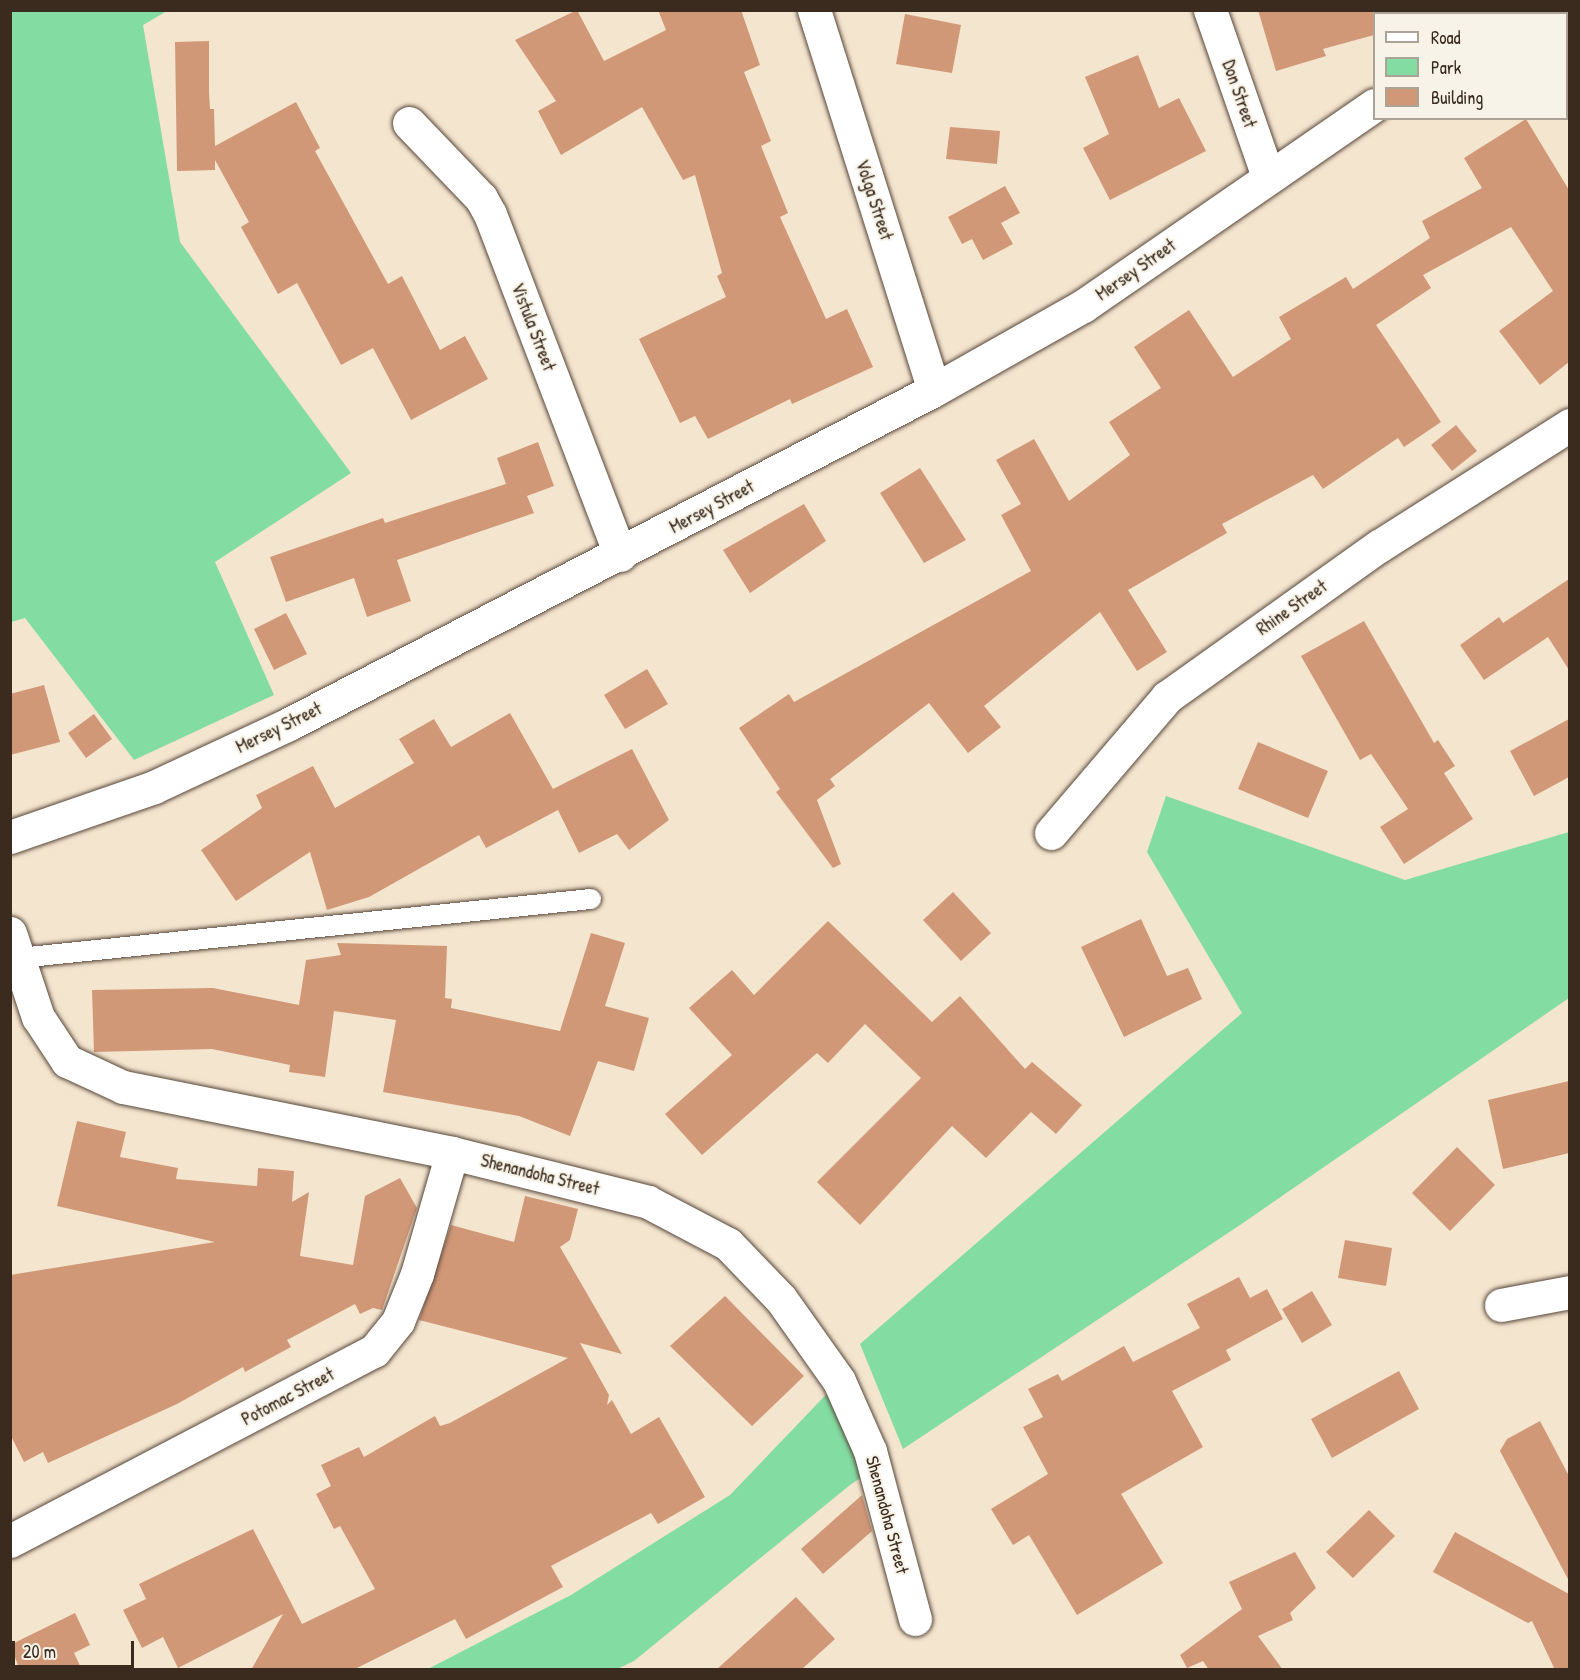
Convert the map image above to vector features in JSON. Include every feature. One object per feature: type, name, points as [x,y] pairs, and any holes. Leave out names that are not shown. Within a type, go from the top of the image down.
[{"type":"street","name":"Volga Street","points":[[814,10],[934,390]]},
{"type":"street","name":"Don Street","points":[[1210,10],[1268,177]]},
{"type":"street","name":"Mersey Street","points":[[10,837],[154,787],[287,724],[620,555],[934,390],[1083,306],[1373,106]]},
{"type":"street","name":"Vistula Street","points":[[409,123],[481,198],[490,214],[620,555]]},
{"type":"street","name":"Rhine Street","points":[[1051,833],[1167,697],[1379,546],[1569,425]]},
{"type":"street","name":"Shenandoha Street","points":[[15,945],[38,1017],[67,1060],[123,1087],[452,1153],[648,1202],[728,1244],[752,1266],[839,1381],[870,1451],[888,1508],[915,1619]]},
{"type":"street","name":"Potomac Street","points":[[10,1540],[374,1351],[398,1321],[417,1274],[452,1153]]},
{"type":"street","points":[[1501,1305],[1569,1292]]},
{"type":"lane","points":[[15,945],[591,899]]},
{"type":"green space","points":[[11,10],[167,11],[143,25],[180,242],[351,473],[215,562],[274,695],[134,760],[25,618],[11,622]]},
{"type":"green space","points":[[1166,796],[1405,880],[1569,832],[1569,998],[1240,1225],[903,1449],[860,1344],[1242,1013],[1147,852]]},
{"type":"green space","points":[[839,1381],[875,1468],[850,1485],[634,1661],[615,1670],[426,1670],[571,1595],[730,1495]]},
{"type":"building","points":[[577,10],[604,61],[666,30],[658,10],[741,10],[760,65],[744,72],[771,141],[761,146],[788,213],[780,217],[826,319],[847,309],[873,367],[792,404],[790,399],[708,439],[695,416],[680,423],[639,339],[726,297],[717,276],[722,273],[695,175],[683,180],[642,107],[561,155],[538,111],[556,101],[515,40]]},
{"type":"building","points":[[1258,10],[1426,10],[1426,12],[1373,12],[1373,35],[1323,49],[1326,56],[1276,71]]},
{"type":"building","points":[[905,14],[961,25],[952,73],[896,64]]},
{"type":"building","points":[[209,41],[209,92],[210,109],[214,109],[215,146],[296,102],[320,148],[315,151],[388,284],[402,276],[440,350],[465,336],[488,379],[411,420],[373,348],[341,365],[297,283],[278,294],[241,227],[249,222],[215,160],[215,170],[177,171],[175,42]]},
{"type":"building","points":[[1138,55],[1159,108],[1179,98],[1206,151],[1110,200],[1083,148],[1109,134],[1085,77]]},
{"type":"building","points":[[1527,120],[1569,190],[1569,362],[1540,385],[1499,331],[1553,291],[1511,227],[1423,275],[1431,288],[1376,325],[1441,422],[1404,447],[1398,438],[1323,489],[1313,475],[1222,524],[1227,533],[1128,590],[1167,652],[1137,671],[1100,612],[984,706],[1001,727],[968,753],[929,703],[830,779],[835,786],[817,800],[841,864],[833,868],[776,792],[780,789],[739,728],[789,694],[794,702],[1031,571],[1001,515],[1021,504],[996,460],[1034,439],[1069,501],[1130,455],[1109,422],[1161,388],[1134,347],[1189,310],[1233,377],[1291,339],[1279,317],[1346,277],[1353,289],[1430,238],[1422,221],[1482,188],[1464,158]]},
{"type":"building","points":[[950,127],[1000,131],[997,164],[946,159]]},
{"type":"building","points":[[1005,186],[1020,213],[1001,223],[1013,244],[983,260],[972,239],[962,244],[948,217]]},
{"type":"building","points":[[1456,425],[1477,451],[1452,471],[1431,445]]},
{"type":"building","points":[[538,442],[554,486],[527,496],[534,513],[397,560],[411,601],[367,617],[354,578],[286,602],[270,557],[383,518],[385,523],[506,484],[497,458]]},
{"type":"building","points":[[920,468],[966,540],[924,563],[880,493]]},
{"type":"building","points":[[804,504],[826,541],[750,593],[723,550]]},
{"type":"building","points":[[1569,579],[1569,670],[1548,637],[1484,680],[1460,645],[1499,617],[1503,623]]},
{"type":"building","points":[[286,613],[307,654],[274,670],[254,629]]},
{"type":"building","points":[[1364,621],[1434,743],[1438,740],[1455,766],[1444,773],[1473,819],[1404,864],[1380,827],[1408,809],[1371,754],[1360,760],[1301,656]]},
{"type":"building","points":[[647,669],[668,704],[625,729],[604,695]]},
{"type":"building","points":[[44,685],[60,742],[10,755],[10,694]]},
{"type":"building","points":[[510,713],[553,789],[632,749],[669,820],[629,850],[617,834],[579,853],[558,810],[486,848],[479,835],[369,897],[327,910],[310,852],[236,901],[201,850],[262,808],[256,795],[313,766],[335,808],[414,763],[399,739],[434,719],[451,747]]},
{"type":"building","points":[[94,714],[112,739],[86,758],[68,733]]},
{"type":"building","points":[[1569,719],[1569,777],[1534,796],[1510,751]]},
{"type":"building","points":[[1258,742],[1328,771],[1308,818],[1238,789]]},
{"type":"building","points":[[953,892],[991,933],[961,961],[923,920]]},
{"type":"building","points":[[1141,919],[1167,976],[1188,968],[1202,999],[1124,1037],[1081,947]]},
{"type":"building","points":[[828,921],[932,1022],[960,996],[1025,1069],[1032,1062],[1082,1105],[1056,1134],[1031,1112],[986,1158],[952,1126],[860,1225],[817,1182],[921,1078],[865,1024],[828,1063],[817,1053],[702,1155],[665,1114],[732,1055],[689,1008],[732,970],[754,995]]},
{"type":"building","points":[[591,933],[625,943],[605,1006],[649,1018],[634,1071],[598,1061],[570,1136],[519,1116],[383,1092],[396,1020],[334,1011],[325,1077],[289,1072],[290,1065],[212,1049],[94,1052],[92,990],[213,988],[299,1005],[306,960],[341,955],[337,943],[447,946],[445,998],[452,999],[451,1008],[560,1031]]},
{"type":"building","points":[[1569,1081],[1569,1153],[1503,1169],[1488,1100]]},
{"type":"building","points":[[77,1121],[126,1132],[120,1157],[178,1168],[176,1179],[257,1186],[258,1168],[294,1171],[292,1202],[309,1192],[300,1256],[353,1265],[365,1196],[400,1178],[417,1208],[382,1310],[373,1308],[360,1314],[355,1304],[287,1340],[291,1347],[245,1372],[243,1367],[177,1404],[48,1463],[43,1452],[24,1462],[10,1434],[10,1275],[215,1242],[57,1206]]},
{"type":"building","points":[[1457,1147],[1495,1185],[1450,1231],[1412,1193]]},
{"type":"building","points":[[525,1196],[578,1209],[570,1240],[560,1247],[622,1354],[580,1343],[609,1395],[607,1405],[612,1400],[631,1434],[659,1417],[705,1497],[658,1524],[651,1513],[551,1566],[563,1587],[466,1639],[455,1619],[353,1670],[251,1670],[283,1614],[178,1668],[163,1637],[142,1648],[123,1610],[146,1599],[139,1584],[253,1529],[302,1624],[375,1589],[340,1526],[334,1529],[316,1494],[331,1486],[321,1465],[359,1447],[364,1457],[435,1416],[440,1426],[450,1423],[568,1358],[419,1320],[451,1225],[514,1242]]},
{"type":"building","points":[[1345,1240],[1392,1248],[1386,1286],[1338,1278]]},
{"type":"building","points":[[1239,1277],[1250,1298],[1267,1289],[1283,1319],[1226,1350],[1231,1360],[1172,1391],[1203,1447],[1121,1494],[1163,1563],[1077,1615],[1029,1535],[1013,1545],[991,1509],[1048,1474],[1023,1427],[1043,1417],[1028,1389],[1058,1374],[1062,1381],[1124,1346],[1133,1362],[1200,1328],[1187,1304]]},
{"type":"building","points":[[1312,1291],[1332,1325],[1302,1343],[1282,1309]]},
{"type":"building","points":[[725,1296],[804,1376],[752,1426],[670,1346]]},
{"type":"building","points":[[1399,1371],[1419,1409],[1332,1458],[1311,1419]]},
{"type":"building","points":[[1540,1421],[1569,1476],[1569,1581],[1500,1451],[1507,1439]]},
{"type":"building","points":[[862,1495],[872,1531],[823,1574],[801,1549]]},
{"type":"building","points":[[1369,1510],[1395,1536],[1353,1578],[1326,1552]]},
{"type":"building","points":[[1455,1532],[1569,1594],[1569,1670],[1555,1670],[1532,1621],[1528,1623],[1433,1572]]},
{"type":"building","points":[[1295,1552],[1316,1588],[1290,1613],[1293,1620],[1258,1636],[1283,1670],[1209,1670],[1203,1661],[1187,1668],[1180,1655],[1242,1609],[1229,1582]]},
{"type":"building","points":[[796,1597],[835,1639],[801,1670],[716,1670]]},
{"type":"building","points":[[75,1613],[90,1645],[74,1653],[82,1670],[20,1670],[10,1645]]}]
